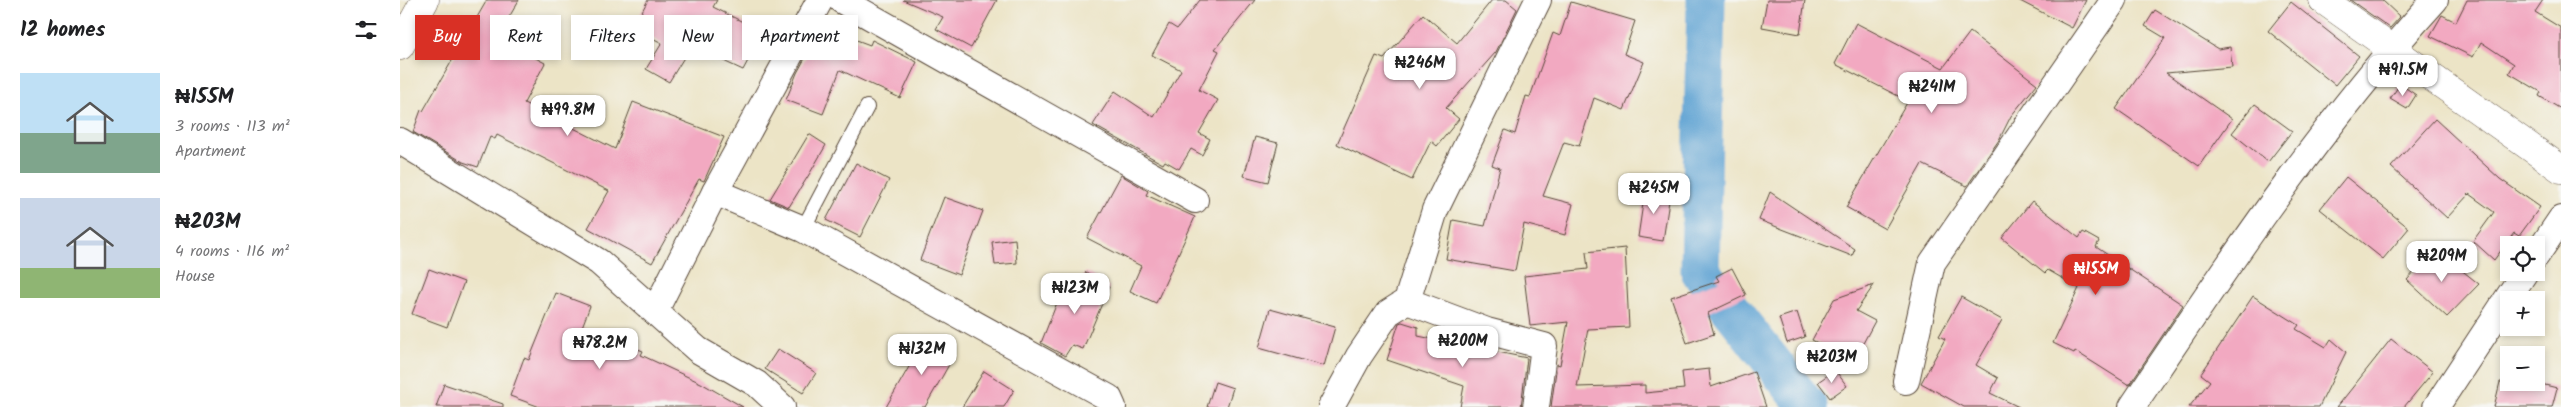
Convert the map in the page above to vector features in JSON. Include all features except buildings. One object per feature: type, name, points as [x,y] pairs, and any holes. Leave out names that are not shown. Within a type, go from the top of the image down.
[{"type":"main road","points":[[400,46],[425,0]]},
{"type":"main road","points":[[2323,0],[2561,169]]},
{"type":"street","points":[[655,311],[715,192],[820,0]]},
{"type":"street","points":[[841,0],[1195,200]]},
{"type":"street","points":[[1331,407],[1355,363],[1388,313],[1407,301],[1435,210],[1538,0]]},
{"type":"street","points":[[1906,381],[1932,263],[2114,0]]},
{"type":"street","points":[[2132,407],[2250,232],[2391,48],[2435,0]]},
{"type":"street","points":[[400,141],[599,262],[698,350],[757,384],[782,407]]},
{"type":"street","points":[[715,192],[803,229],[1109,398],[1113,407]]},
{"type":"street","points":[[2545,243],[2561,219]]},
{"type":"street","points":[[2436,407],[2520,281]]},
{"type":"street","points":[[1407,301],[1487,331],[1544,346],[1536,407]]},
{"type":"lane","points":[[803,229],[867,107]]},
{"type":"waterway","points":[[1706,0],[1700,271],[1808,407]]}]
